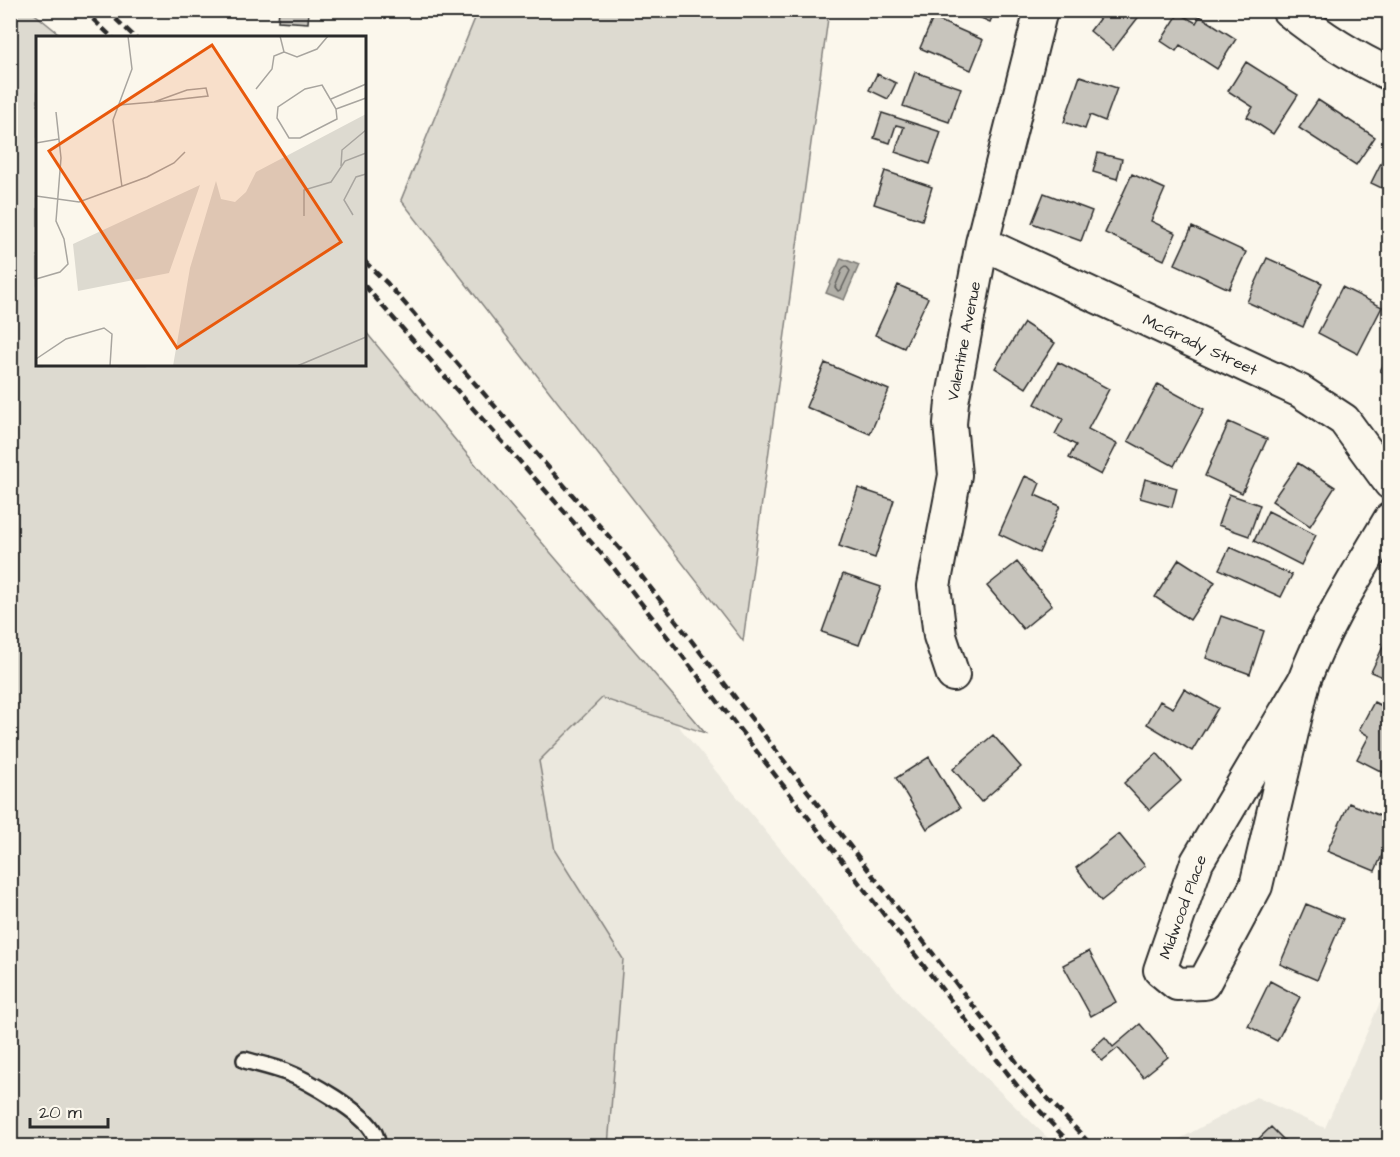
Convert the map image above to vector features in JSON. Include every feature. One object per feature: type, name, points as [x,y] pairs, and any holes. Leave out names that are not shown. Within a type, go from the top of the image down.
[{"type":"street","name":"Valentine Avenue","points":[[952,675],[940,636],[934,586],[955,475],[950,424],[952,402],[982,243],[1041,10]]},
{"type":"street","points":[[1288,10],[1332,44],[1389,74]]},
{"type":"street","name":"McGrady Street","points":[[982,243],[1300,391],[1344,420],[1389,483]]},
{"type":"street","name":"Midwood Place","points":[[1304,681],[1256,886],[1204,983],[1177,984],[1160,970],[1197,862],[1304,681],[1338,607],[1389,519]]},
{"type":"lane","points":[[245,1060],[302,1079],[332,1097],[358,1115],[374,1132],[378,1146]]},
{"type":"shaded area","points":[[10,11],[31,11],[62,36],[36,36],[36,366],[366,366],[366,332],[491,483],[705,733],[602,698],[539,761],[555,851],[623,959],[608,1146],[11,1146]]},
{"type":"shaded area","points":[[478,11],[829,11],[743,641],[401,200]]},
{"type":"shaded area","points":[[573,599],[909,1004],[1056,1146],[598,1146],[415,792]]},
{"type":"shaded area","points":[[1389,982],[1389,1146],[1167,1146],[1256,1097],[1325,1128]]},
{"type":"water","points":[[841,258],[859,265],[844,300],[826,293]]},
{"type":"building","points":[[279,10],[309,10],[308,23],[278,21]]},
{"type":"building","points":[[963,10],[995,10],[990,22]]},
{"type":"building","points":[[1106,10],[1144,10],[1113,50],[1090,31]]},
{"type":"building","points":[[1179,13],[1196,23],[1200,16],[1236,39],[1217,69],[1180,45],[1176,51],[1161,41]]},
{"type":"building","points":[[933,18],[983,40],[971,70],[920,48]]},
{"type":"building","points":[[1246,62],[1298,95],[1273,134],[1247,117],[1253,107],[1228,91]]},
{"type":"building","points":[[915,72],[961,88],[949,122],[903,106]]},
{"type":"building","points":[[877,74],[896,83],[888,99],[869,90]]},
{"type":"building","points":[[1080,76],[1117,88],[1105,121],[1090,115],[1085,129],[1064,122]]},
{"type":"building","points":[[1318,100],[1375,137],[1356,165],[1299,128]]},
{"type":"building","points":[[882,113],[941,132],[930,164],[895,152],[904,127],[896,125],[890,143],[874,138]]},
{"type":"building","points":[[1390,145],[1390,192],[1371,183]]},
{"type":"building","points":[[1098,153],[1122,159],[1117,179],[1093,172]]},
{"type":"building","points":[[885,171],[932,187],[922,220],[874,204]]},
{"type":"building","points":[[1132,174],[1165,189],[1151,221],[1176,233],[1164,260],[1105,233]]},
{"type":"building","points":[[1044,193],[1092,211],[1081,241],[1032,223]]},
{"type":"building","points":[[1192,227],[1246,252],[1229,289],[1175,264]]},
{"type":"building","points":[[1267,258],[1322,283],[1303,327],[1247,302]]},
{"type":"building","points":[[1390,265],[1390,285],[1381,281]]},
{"type":"building","points":[[898,285],[928,298],[904,348],[875,335]]},
{"type":"building","points":[[1342,287],[1382,307],[1358,354],[1318,333]]},
{"type":"building","points":[[1024,323],[1055,343],[1026,388],[995,368]]},
{"type":"building","points":[[1390,353],[1390,376],[1380,371]]},
{"type":"building","points":[[1058,362],[1109,389],[1088,429],[1117,444],[1101,475],[1069,458],[1076,445],[1055,434],[1063,419],[1035,404]]},
{"type":"building","points":[[825,363],[889,390],[870,434],[806,407]]},
{"type":"building","points":[[1158,384],[1204,409],[1174,466],[1128,441]]},
{"type":"building","points":[[1229,422],[1267,439],[1242,493],[1205,476]]},
{"type":"building","points":[[1298,463],[1335,487],[1310,526],[1272,501]]},
{"type":"building","points":[[1025,476],[1040,483],[1035,495],[1060,506],[1039,553],[999,534]]},
{"type":"building","points":[[1145,479],[1177,488],[1172,507],[1140,498]]},
{"type":"building","points":[[858,488],[894,500],[875,558],[839,546]]},
{"type":"building","points":[[1229,494],[1260,505],[1249,536],[1218,525]]},
{"type":"building","points":[[1268,511],[1316,535],[1301,565],[1254,541]]},
{"type":"building","points":[[1230,547],[1292,575],[1281,597],[1219,569]]},
{"type":"building","points":[[1179,559],[1215,582],[1190,620],[1155,597]]},
{"type":"building","points":[[1017,562],[1052,605],[1023,629],[987,586]]},
{"type":"building","points":[[843,574],[881,587],[859,645],[822,632]]},
{"type":"building","points":[[1221,616],[1264,631],[1250,674],[1206,658]]},
{"type":"building","points":[[1390,632],[1390,680],[1371,672]]},
{"type":"building","points":[[1184,689],[1218,708],[1192,751],[1147,724],[1160,701],[1173,708]]},
{"type":"building","points":[[1374,702],[1390,710],[1390,776],[1357,759],[1369,736],[1359,730]]},
{"type":"building","points":[[993,735],[1021,767],[981,802],[953,769]]},
{"type":"building","points":[[1157,753],[1181,781],[1149,810],[1124,783]]},
{"type":"building","points":[[929,757],[960,808],[927,829],[896,778]]},
{"type":"building","points":[[1349,803],[1390,820],[1390,837],[1375,871],[1327,851]]},
{"type":"building","points":[[1119,834],[1145,866],[1101,901],[1076,868]]},
{"type":"building","points":[[1306,904],[1343,919],[1317,980],[1280,964]]},
{"type":"building","points":[[1089,951],[1116,1002],[1091,1016],[1063,965]]},
{"type":"building","points":[[1270,981],[1300,997],[1277,1041],[1248,1026]]},
{"type":"building","points":[[1140,1024],[1168,1057],[1143,1077],[1118,1048],[1102,1061],[1092,1049],[1105,1037],[1113,1047]]},
{"type":"building","points":[[1271,1127],[1290,1146],[1251,1146]]},
{"type":"railway","points":[[83,10],[111,36]]},
{"type":"railway","points":[[106,10],[134,36]]},
{"type":"railway","points":[[366,263],[387,283],[626,556],[1029,1078],[1092,1146]]},
{"type":"railway","points":[[366,287],[613,567],[1019,1088],[1072,1146]]}]
